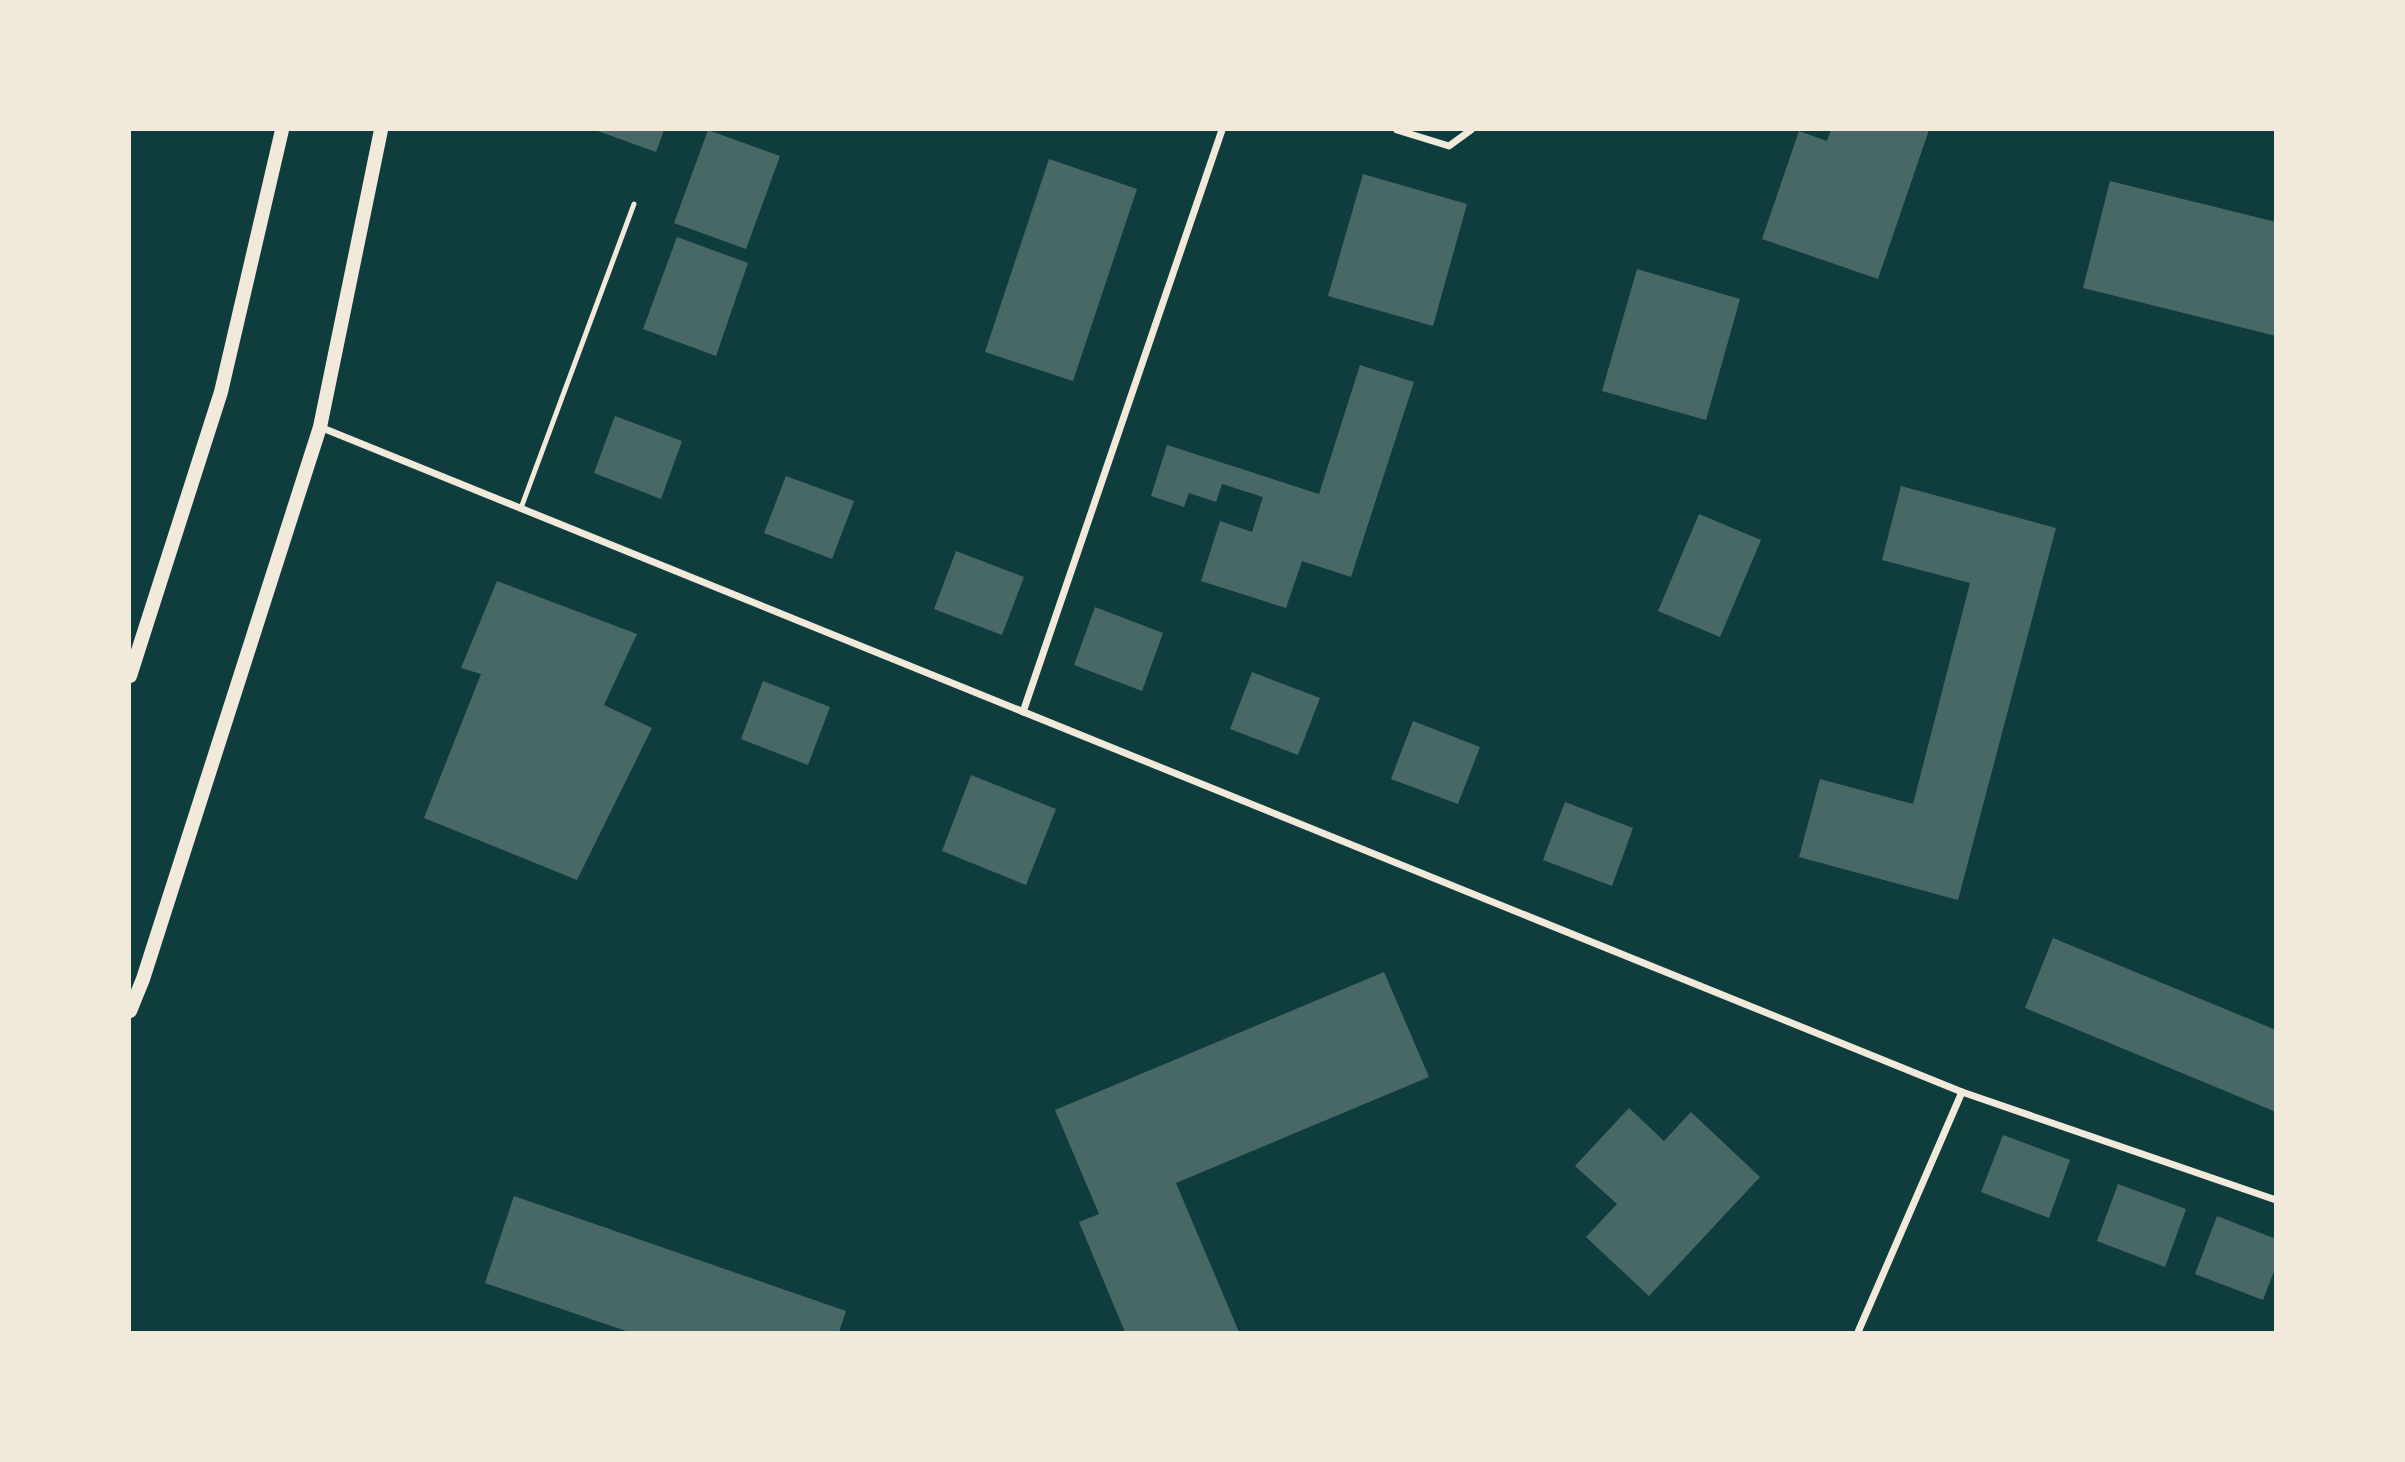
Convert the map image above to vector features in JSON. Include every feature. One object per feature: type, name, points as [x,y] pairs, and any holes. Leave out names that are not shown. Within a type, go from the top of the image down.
[{"type":"main road","points":[[130,676],[220,392],[282,130]]},
{"type":"main road","points":[[130,1011],[143,979],[320,427],[381,130]]},
{"type":"street","points":[[1023,712],[1222,130]]},
{"type":"street","points":[[1397,130],[1448,146],[1471,130]]},
{"type":"street","points":[[320,427],[1962,1092],[2276,1200]]},
{"type":"street","points":[[1858,1332],[1962,1092]]},
{"type":"lane","points":[[521,508],[634,204]]},
{"type":"building","points":[[595,130],[664,130],[656,152]]},
{"type":"building","points":[[708,130],[780,156],[746,249],[674,223]]},
{"type":"building","points":[[1831,130],[1929,130],[1878,279],[1762,239],[1799,131],[1827,141]]},
{"type":"building","points":[[1049,159],[1137,189],[1073,381],[985,352]]},
{"type":"building","points":[[1363,174],[1467,204],[1433,326],[1328,296]]},
{"type":"building","points":[[2110,181],[2276,222],[2276,336],[2083,288]]},
{"type":"building","points":[[677,237],[748,263],[716,356],[643,329]]},
{"type":"building","points":[[1637,269],[1740,299],[1706,420],[1602,391]]},
{"type":"building","points":[[1360,365],[1414,382],[1351,577],[1302,561],[1286,608],[1201,581],[1220,521],[1252,532],[1263,497],[1222,484],[1216,502],[1189,493],[1184,507],[1151,496],[1167,445],[1319,494]]},
{"type":"building","points":[[615,416],[682,441],[661,499],[594,473]]},
{"type":"building","points":[[786,476],[854,501],[832,559],[764,533]]},
{"type":"building","points":[[1901,486],[2056,528],[1958,900],[1799,857],[1820,779],[1913,804],[1970,583],[1882,560]]},
{"type":"building","points":[[1699,514],[1761,540],[1720,637],[1658,611]]},
{"type":"building","points":[[956,551],[1024,577],[1002,635],[934,609]]},
{"type":"building","points":[[497,581],[637,634],[604,705],[652,728],[577,880],[424,818],[481,674],[461,668]]},
{"type":"building","points":[[1095,607],[1163,633],[1142,691],[1074,665]]},
{"type":"building","points":[[1252,672],[1320,698],[1298,755],[1230,729]]},
{"type":"building","points":[[763,681],[830,707],[808,765],[741,739]]},
{"type":"building","points":[[1413,721],[1480,747],[1458,804],[1391,779]]},
{"type":"building","points":[[971,775],[1056,809],[1026,885],[942,851]]},
{"type":"building","points":[[1565,802],[1633,828],[1612,886],[1543,860]]},
{"type":"building","points":[[2053,938],[2276,1030],[2276,1112],[2025,1008]]},
{"type":"building","points":[[1384,972],[1429,1077],[1176,1183],[1239,1332],[1125,1332],[1079,1222],[1099,1214],[1055,1110]]},
{"type":"building","points":[[1629,1108],[1664,1141],[1691,1112],[1760,1177],[1649,1296],[1586,1237],[1617,1204],[1575,1166]]},
{"type":"building","points":[[2003,1135],[2070,1160],[2049,1218],[1981,1192]]},
{"type":"building","points":[[2118,1184],[2186,1209],[2165,1267],[2097,1241]]},
{"type":"building","points":[[514,1196],[846,1311],[839,1332],[629,1332],[485,1283]]},
{"type":"building","points":[[2217,1216],[2276,1239],[2276,1266],[2263,1300],[2195,1274]]}]
